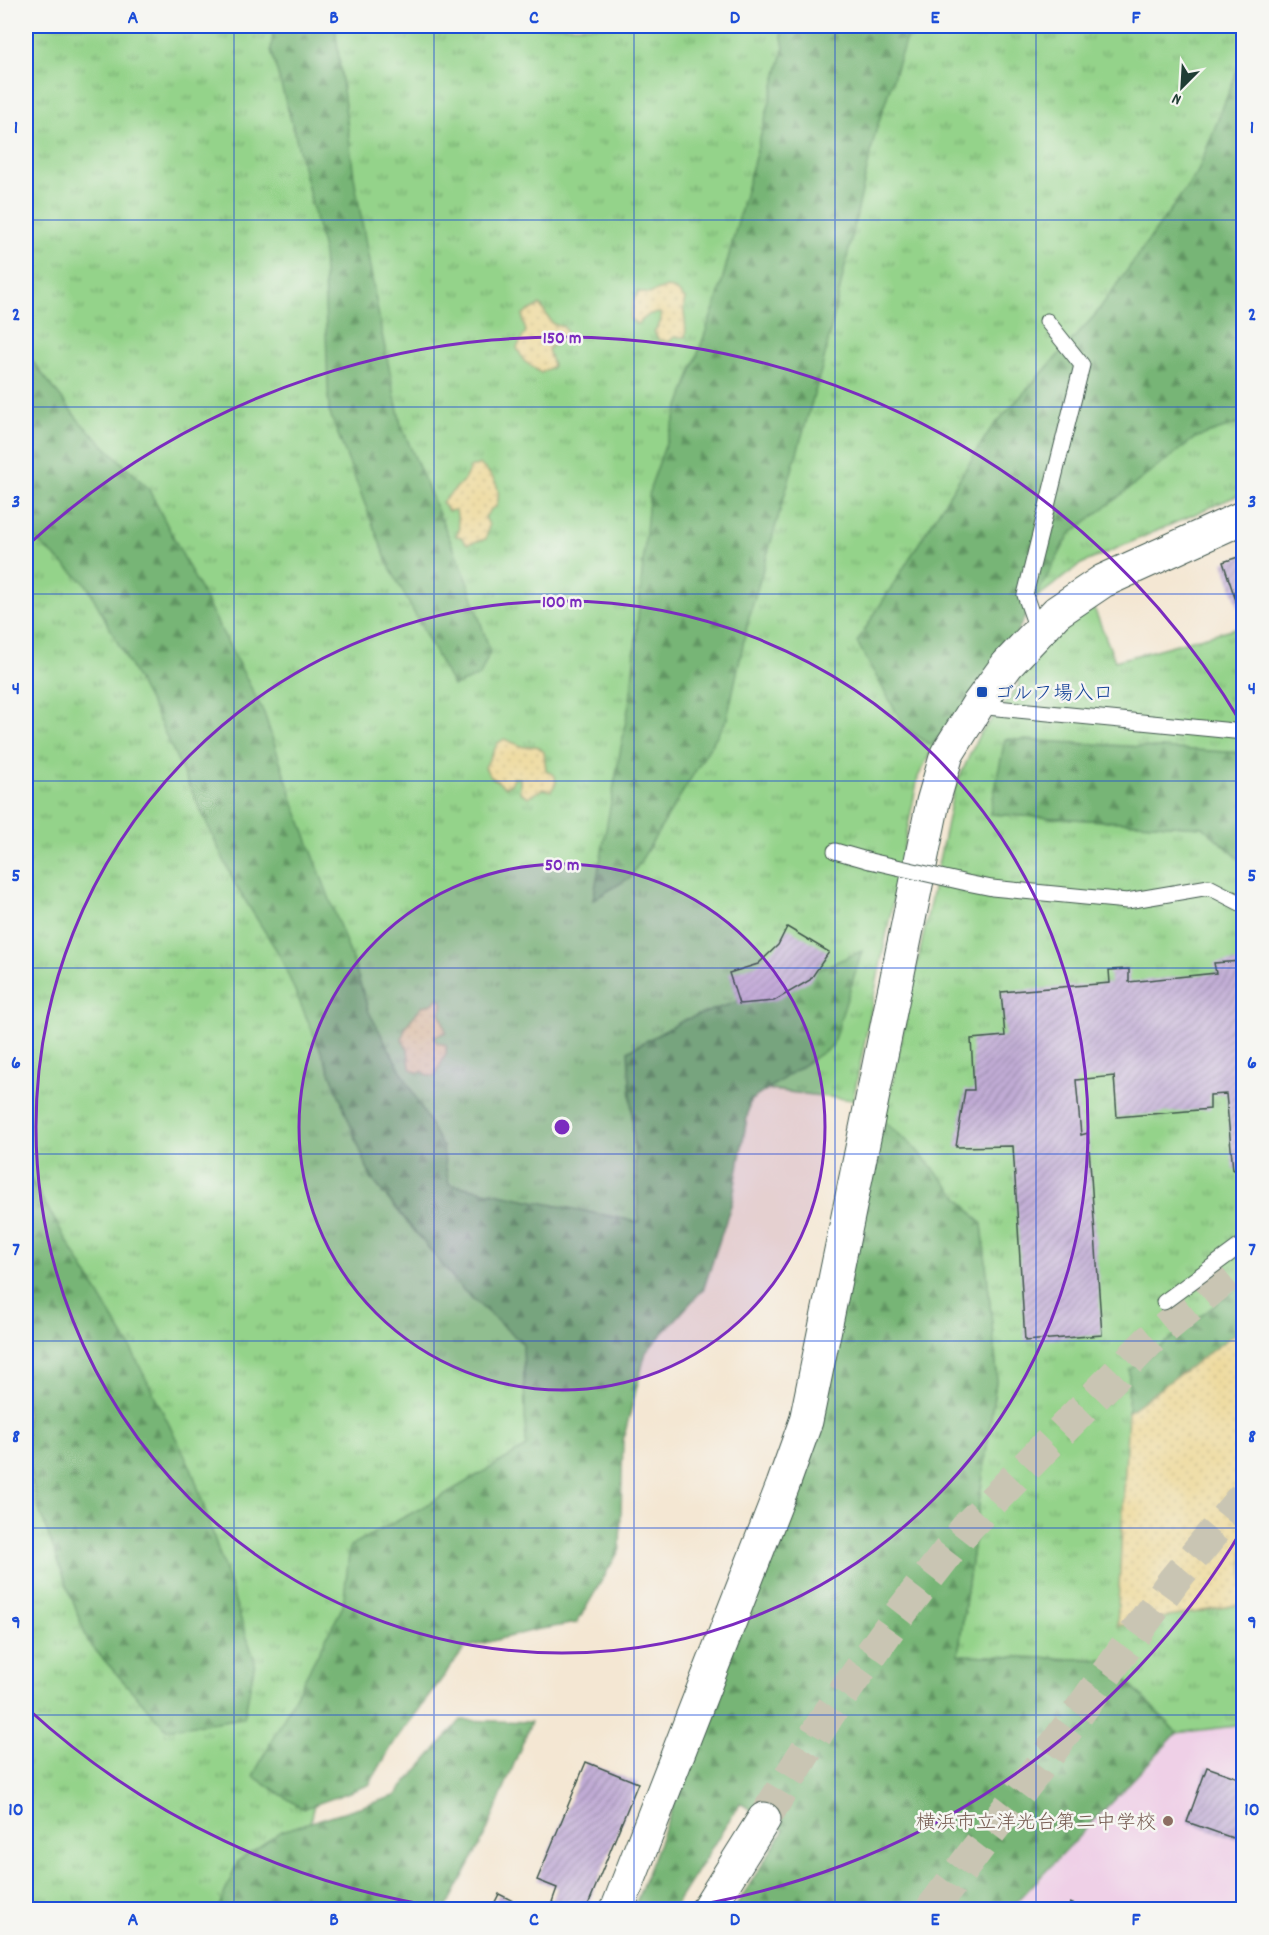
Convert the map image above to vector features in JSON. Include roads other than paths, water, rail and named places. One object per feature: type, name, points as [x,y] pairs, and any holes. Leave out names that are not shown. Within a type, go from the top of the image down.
[{"type":"street","points":[[617,1910],[806,1421],[933,802],[947,754],[1007,664],[1056,612],[1103,581],[1244,518]]},
{"type":"street","points":[[707,1910],[764,1819]]},
{"type":"lane","points":[[1038,632],[1025,595],[1082,366],[1047,321]]},
{"type":"lane","points":[[977,706],[1244,732]]},
{"type":"lane","points":[[835,851],[992,888],[1127,901],[1209,887],[1244,904]]},
{"type":"lane","points":[[1164,1302],[1244,1243]]},
{"type":"tunnel","points":[[764,1819],[828,1715],[895,1620],[969,1525],[1149,1341],[1244,1262]]},
{"type":"tunnel","points":[[931,1910],[1048,1755],[1174,1580],[1244,1496]]},
{"type":"place","name":"ゴルフ場入口","points":[[982,692]]},
{"type":"place","name":"横浜市立洋光台第二中学校","points":[[1168,1821]]}]
